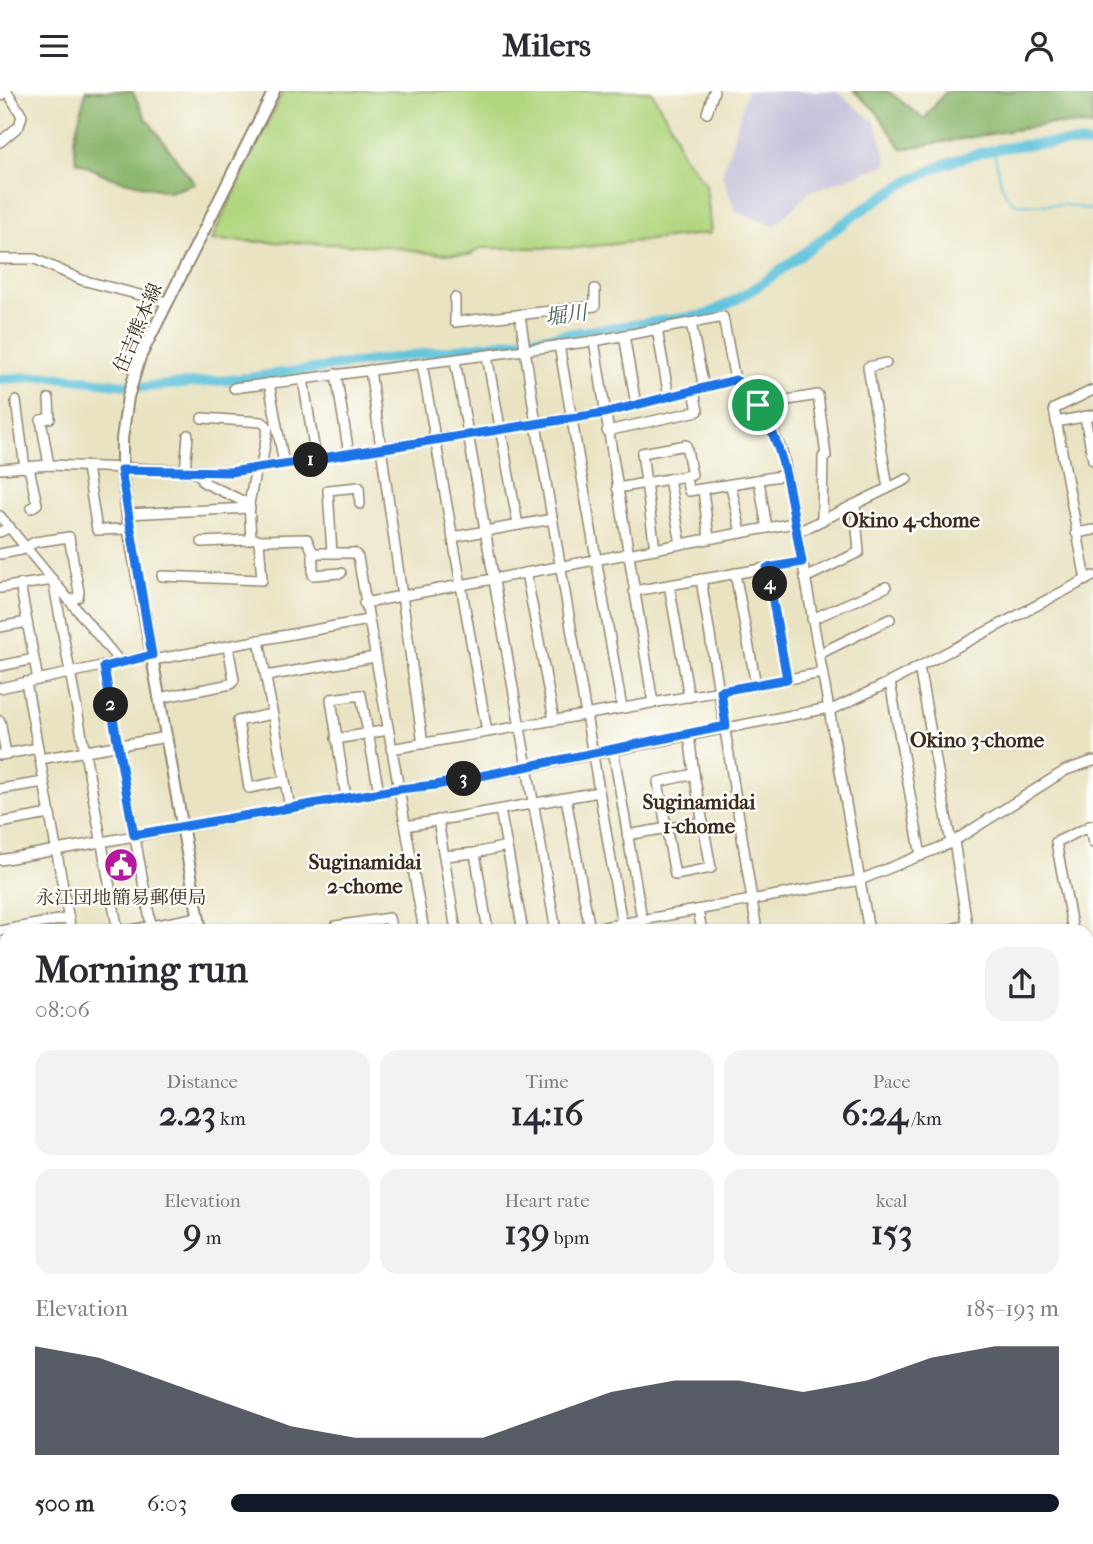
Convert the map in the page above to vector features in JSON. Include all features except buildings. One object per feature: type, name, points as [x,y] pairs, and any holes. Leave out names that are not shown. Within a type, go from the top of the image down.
[{"type":"main road","points":[[0,95],[6,91]]},
{"type":"main road","name":"住吉熊本線","points":[[200,924],[129,529],[121,470],[128,397],[140,357],[274,91]]},
{"type":"street","points":[[0,142],[19,126],[22,116],[6,91]]},
{"type":"street","points":[[707,113],[714,91]]},
{"type":"street","points":[[0,259],[35,260],[82,280],[167,302]]},
{"type":"street","points":[[455,298],[455,322],[595,306],[595,289]]},
{"type":"street","points":[[520,315],[536,424],[587,715],[618,924]]},
{"type":"street","points":[[234,388],[594,341],[723,317],[735,380]]},
{"type":"street","points":[[691,323],[704,388]]},
{"type":"street","points":[[657,329],[669,397]]},
{"type":"street","points":[[624,335],[636,405]]},
{"type":"street","points":[[594,341],[653,703]]},
{"type":"street","points":[[559,345],[622,708]]},
{"type":"street","points":[[487,356],[518,525]]},
{"type":"street","points":[[455,360],[555,924]]},
{"type":"street","points":[[886,363],[868,367],[888,488]]},
{"type":"street","points":[[422,364],[487,732]]},
{"type":"street","points":[[370,370],[422,744]]},
{"type":"street","points":[[336,374],[349,454]]},
{"type":"street","points":[[303,379],[316,459]]},
{"type":"street","points":[[0,469],[49,465],[189,472],[259,468],[604,413],[735,380],[745,385],[783,454],[868,924]]},
{"type":"street","points":[[269,383],[284,464]]},
{"type":"street","points":[[0,860],[379,792],[436,785],[726,726],[829,709],[890,682],[1089,578],[1076,533],[1054,409],[1093,390]]},
{"type":"street","points":[[607,431],[698,411],[694,391]]},
{"type":"street","points":[[758,405],[818,395],[826,456],[823,457],[822,520]]},
{"type":"street","points":[[49,399],[50,418],[41,420],[49,465]]},
{"type":"street","points":[[16,401],[27,468],[37,504],[31,508]]},
{"type":"street","points":[[1056,422],[1089,416],[1093,460]]},
{"type":"street","points":[[162,576],[262,580],[250,506],[268,427],[262,422],[202,418]]},
{"type":"street","points":[[188,435],[189,472]]},
{"type":"street","points":[[617,488],[644,483],[692,475],[686,445],[642,453],[644,483],[655,549]]},
{"type":"street","points":[[87,467],[97,530],[129,529]]},
{"type":"street","points":[[189,472],[250,506]]},
{"type":"street","points":[[685,476],[689,491],[786,475]]},
{"type":"street","points":[[669,479],[681,544]]},
{"type":"street","points":[[364,603],[768,528],[795,528],[822,520],[907,479]]},
{"type":"street","points":[[759,481],[768,528]]},
{"type":"street","points":[[731,486],[741,533]]},
{"type":"street","points":[[332,553],[328,490],[359,487],[360,504]]},
{"type":"street","points":[[703,490],[709,539]]},
{"type":"street","points":[[805,578],[859,552],[855,505]]},
{"type":"street","points":[[127,515],[250,506]]},
{"type":"street","points":[[0,516],[120,662]]},
{"type":"street","points":[[453,537],[552,519]]},
{"type":"street","points":[[0,532],[10,527]]},
{"type":"street","points":[[1076,533],[1093,530]]},
{"type":"street","points":[[0,554],[35,542],[69,537],[79,593],[78,597],[70,601]]},
{"type":"street","points":[[202,542],[218,538],[248,541],[307,539],[313,553],[313,575],[341,573]]},
{"type":"street","points":[[313,553],[354,553],[358,557],[423,924]]},
{"type":"street","points":[[634,591],[802,562]]},
{"type":"street","points":[[767,568],[787,679]]},
{"type":"street","points":[[526,573],[554,720]]},
{"type":"street","points":[[735,573],[756,685]]},
{"type":"street","points":[[701,579],[754,895],[752,900],[756,924]]},
{"type":"street","points":[[0,588],[53,580]]},
{"type":"street","points":[[53,580],[117,924]]},
{"type":"street","points":[[20,584],[38,680]]},
{"type":"street","points":[[669,585],[689,697]]},
{"type":"street","points":[[812,619],[886,587]]},
{"type":"street","points":[[819,654],[890,619]]},
{"type":"street","points":[[0,688],[120,662],[228,646],[368,620]]},
{"type":"street","points":[[0,627],[27,622]]},
{"type":"street","points":[[259,640],[290,808]]},
{"type":"street","points":[[159,698],[231,684],[234,680],[228,646]]},
{"type":"street","points":[[266,676],[374,657]]},
{"type":"street","points":[[0,666],[34,659]]},
{"type":"street","points":[[104,667],[150,924]]},
{"type":"street","points":[[919,667],[967,924]]},
{"type":"street","points":[[391,749],[822,673]]},
{"type":"street","points":[[26,682],[70,924]]},
{"type":"street","points":[[890,682],[921,856]]},
{"type":"street","points":[[346,798],[331,699],[361,695],[379,792]]},
{"type":"street","points":[[272,713],[238,721],[249,787],[284,781]]},
{"type":"street","points":[[0,721],[3,754],[38,748]]},
{"type":"street","points":[[336,739],[388,730]]},
{"type":"street","points":[[689,735],[711,869],[675,875],[658,782],[694,773]]},
{"type":"street","points":[[40,759],[167,737]]},
{"type":"street","points":[[613,749],[643,924]]},
{"type":"street","points":[[628,924],[860,880],[953,842],[1066,770],[1093,761]]},
{"type":"street","points":[[0,789],[44,782]]},
{"type":"street","points":[[406,826],[599,792]]},
{"type":"street","points":[[566,798],[584,924]]},
{"type":"street","points":[[500,810],[522,924]]},
{"type":"street","points":[[0,823],[49,814]]},
{"type":"street","points":[[438,820],[455,924]]},
{"type":"street","points":[[627,835],[703,822]]},
{"type":"street","points":[[1072,924],[1056,842],[1091,825],[1093,843]]},
{"type":"street","points":[[444,856],[507,846]]},
{"type":"street","points":[[475,853],[487,924]]},
{"type":"street","points":[[698,910],[701,924]]},
{"type":"street","points":[[169,924],[198,916]]},
{"type":"street","points":[[37,924],[69,918]]},
{"type":"street","points":[[373,924],[389,918],[390,924]]},
{"type":"shaded area","points":[[747,91],[836,91],[876,123],[888,164],[811,191],[775,226],[736,211],[722,175]]},
{"type":"green space","points":[[86,91],[132,91],[146,118],[195,184],[169,192],[112,178],[76,161],[74,139]]},
{"type":"green space","points":[[283,91],[651,91],[673,129],[682,154],[706,185],[711,233],[577,248],[481,248],[469,255],[427,253],[387,246],[211,240]]},
{"type":"green space","points":[[854,91],[888,91],[924,119],[946,91],[1093,91],[1093,126],[1050,124],[902,149],[876,111]]},
{"type":"waterway","name":"堀川","points":[[0,379],[48,376],[144,387],[240,379],[705,315],[763,282],[883,196],[945,164],[978,153],[1013,146],[1093,144]]},
{"type":"waterway","points":[[994,150],[1003,187],[1010,200],[1016,204],[1067,205],[1093,210]]},
{"type":"place","name":"永江団地簡易郵便局","points":[[121,865]]},
{"type":"district","name":"Okino 4-chome","points":[[911,520]]},
{"type":"district","name":"Okino 3-chome","points":[[977,740]]},
{"type":"district","name":"Suginamidai 1-chome","points":[[699,814]]},
{"type":"district","name":"Suginamidai 2-chome","points":[[365,874]]},
{"type":"route","points":[[735,380],[745,385],[758,405],[783,454],[802,562],[767,568],[787,679],[721,691],[726,726],[436,785],[134,835],[104,667],[152,655],[121,470],[230,472],[383,450],[604,413],[735,380]]}]
